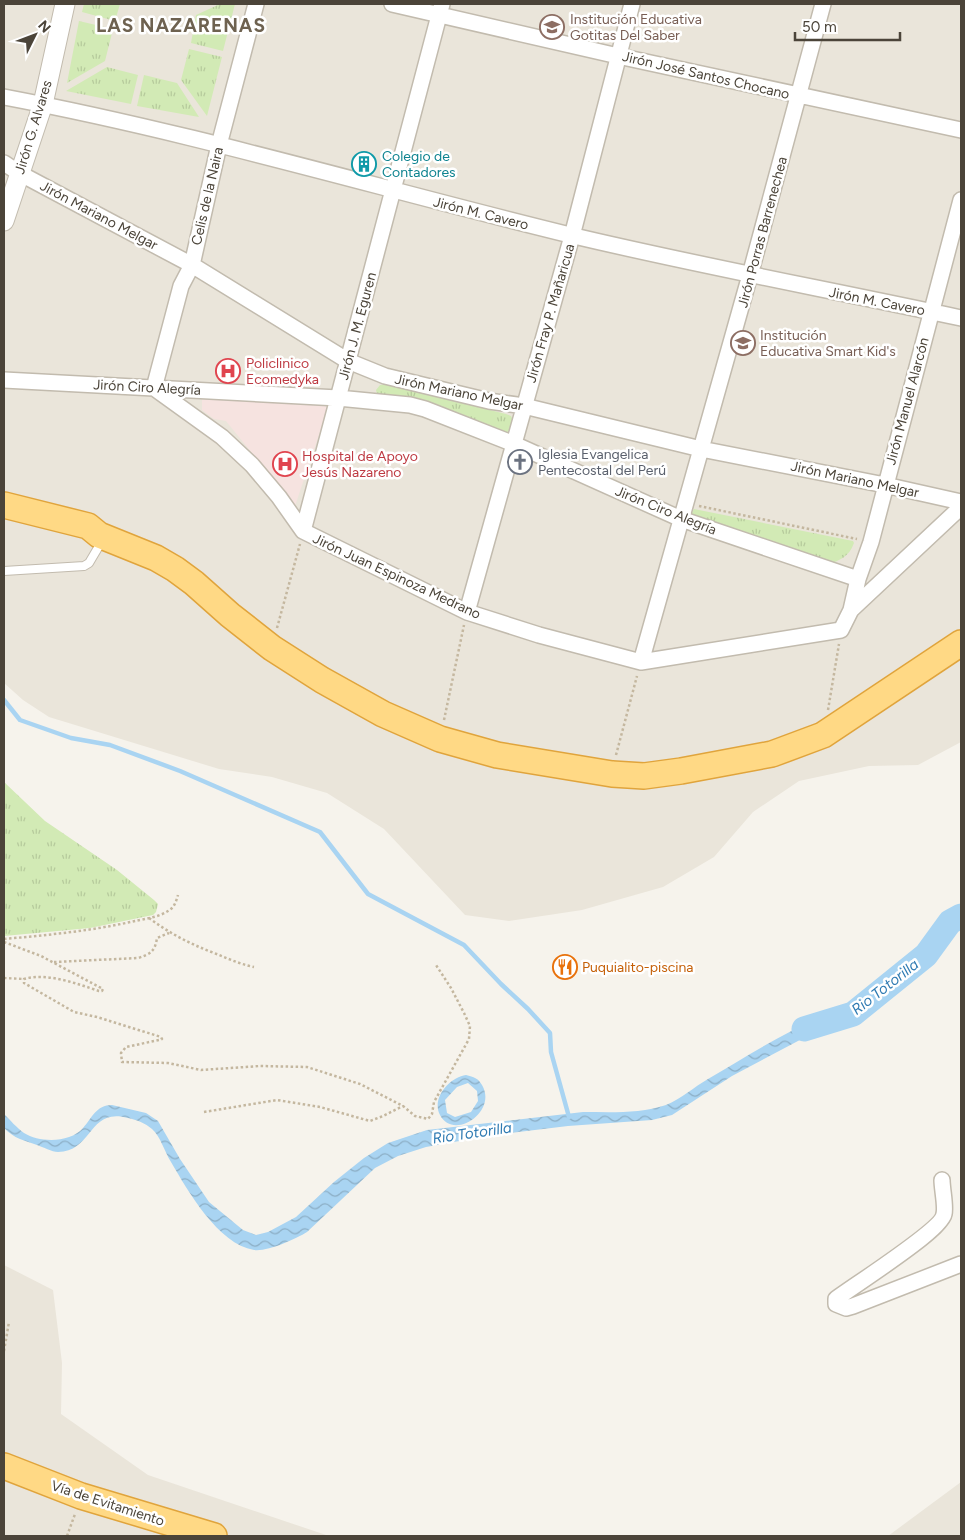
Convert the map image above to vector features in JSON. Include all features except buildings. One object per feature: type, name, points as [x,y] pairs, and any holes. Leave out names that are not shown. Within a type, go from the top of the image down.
[{"type":"highway","points":[[4,505],[88,526],[102,536],[156,558],[194,583],[230,616],[272,648],[322,680],[383,714],[440,738],[496,755],[612,774],[644,776],[681,772],[772,754],[823,735],[961,643]]},
{"type":"highway","points":[[4,517],[85,537],[102,536]]},
{"type":"highway","name":"Vía de Evitamiento","points":[[4,1466],[81,1496],[214,1536]]},
{"type":"street","name":"Jirón G. Alvares","points":[[4,221],[11,168],[43,104],[65,4]]},
{"type":"street","name":"Celis de la Naira","points":[[154,388],[182,286],[192,265],[219,145],[256,4]]},
{"type":"street","name":"Jirón José Santos Chocano","points":[[392,4],[441,9],[618,56],[961,130]]},
{"type":"street","name":"Jirón Fray P. Mañaricua","points":[[467,612],[572,236],[632,4]]},
{"type":"street","name":"Jirón Porras Barrenechea","points":[[640,662],[702,449],[823,4]]},
{"type":"street","name":"Jirón J. M. Eguren","points":[[303,531],[441,9]]},
{"type":"street","name":"Jirón M. Cavero","points":[[4,97],[43,104],[219,145],[572,236],[961,318]]},
{"type":"street","name":"Jirón Mariano Melgar","points":[[11,168],[192,265],[348,361],[385,376],[489,401],[524,406],[702,449],[961,502]]},
{"type":"street","name":"Jirón Manuel Alarcón","points":[[841,630],[851,610],[858,579],[871,542],[961,200]]},
{"type":"street","name":"Jirón Ciro Alegría","points":[[4,380],[338,398],[418,407],[514,444],[681,519],[858,579]]},
{"type":"street","name":"Jirón Juan Espinoza Medrano","points":[[154,388],[222,437],[252,465],[279,497],[303,531],[467,612],[539,635],[640,662],[841,630]]},
{"type":"street","points":[[851,610],[961,506]]},
{"type":"street","points":[[942,1180],[945,1215],[941,1221],[915,1244],[836,1298],[836,1304],[846,1308],[853,1306],[961,1264]]},
{"type":"lane","points":[[4,571],[84,566],[89,563],[102,536]]},
{"type":"path","points":[[686,504],[871,542]]},
{"type":"path","points":[[272,648],[303,531]]},
{"type":"path","points":[[440,738],[467,612]]},
{"type":"path","points":[[823,735],[841,630]]},
{"type":"path","points":[[612,774],[640,662]]},
{"type":"path","points":[[4,940],[103,928],[149,918],[168,912],[174,906],[178,895]]},
{"type":"path","points":[[149,918],[193,946],[238,964],[254,967]]},
{"type":"path","points":[[52,962],[138,958],[153,952],[157,938],[169,932]]},
{"type":"path","points":[[4,940],[41,956],[102,988],[102,990],[99,991],[61,979],[4,978]]},
{"type":"path","points":[[24,979],[24,983],[74,1012],[162,1037],[162,1039],[122,1049],[120,1055],[122,1062],[168,1063],[201,1070],[260,1066],[307,1067],[349,1079],[403,1106],[415,1116],[428,1119],[432,1114],[434,1102],[469,1040],[470,1026],[451,988],[436,965]]},
{"type":"path","points":[[204,1112],[277,1100],[320,1107],[370,1121],[403,1106]]},
{"type":"path","points":[[4,1352],[9,1322]]},
{"type":"path","points":[[68,1536],[81,1496]]},
{"type":"shaded area","points":[[4,4],[961,4],[961,742],[918,765],[869,766],[799,781],[753,812],[714,857],[663,887],[582,910],[509,921],[465,915],[384,829],[327,793],[272,777],[219,769],[49,717],[23,700],[4,683]]},
{"type":"shaded area","name":"Hospital de Apoyo Jesús Nazareno","points":[[202,395],[230,400],[322,404],[328,408],[295,506],[226,421],[214,419],[202,410]]},
{"type":"shaded area","points":[[4,1265],[53,1290],[62,1363],[61,1414],[148,1475],[329,1536],[4,1536]]},
{"type":"shaded area","points":[[961,1482],[961,1536],[888,1536]]},
{"type":"green space","points":[[84,4],[120,4],[115,21],[82,12]]},
{"type":"green space","points":[[220,4],[235,4],[223,51],[191,43],[196,15]]},
{"type":"green space","points":[[79,21],[113,29],[105,61],[67,83]]},
{"type":"green space","points":[[189,49],[222,57],[207,116],[181,80]]},
{"type":"green space","points":[[107,67],[138,75],[131,104],[66,91]]},
{"type":"green space","points":[[144,75],[177,83],[199,117],[137,106]]},
{"type":"green space","points":[[386,384],[506,414],[511,416],[514,422],[503,436],[464,415],[431,405],[381,398],[376,390],[380,385]]},
{"type":"green space","points":[[694,509],[853,541],[854,543],[847,555],[827,565],[690,516]]},
{"type":"green space","points":[[4,782],[45,821],[117,870],[154,900],[158,904],[156,912],[153,915],[90,928],[4,936]]},
{"type":"water","points":[[832,1013],[839,1023],[815,1032],[732,1076],[672,1115],[652,1120],[568,1126],[493,1135],[426,1147],[398,1156],[375,1168],[307,1232],[281,1244],[260,1250],[241,1246],[228,1238],[205,1215],[186,1187],[158,1136],[144,1123],[115,1116],[105,1119],[78,1145],[70,1150],[58,1152],[19,1139],[4,1128],[4,1114],[24,1133],[38,1139],[55,1140],[71,1137],[77,1133],[102,1107],[112,1105],[146,1113],[158,1121],[180,1159],[209,1202],[243,1230],[256,1235],[268,1232],[296,1217],[334,1182],[364,1158],[388,1143],[427,1130],[583,1112],[635,1111],[656,1108],[677,1100],[703,1082],[769,1043]]},
{"type":"water","points":[[466,1075],[477,1079],[482,1085],[485,1095],[484,1105],[472,1120],[454,1125],[446,1122],[440,1115],[438,1102],[440,1095],[448,1084]],"holes":[[[468,1083],[477,1091],[478,1101],[471,1112],[455,1117],[447,1113],[445,1100],[457,1087]]]},
{"type":"waterway","points":[[4,700],[20,720],[71,738],[110,745],[180,771],[320,832],[368,894],[464,945],[550,1033],[551,1052],[569,1117]]},
{"type":"waterway","name":"Rio Totorilla","points":[[804,1029],[853,1014],[926,955],[950,922],[961,916]]},
{"type":"place","name":"Institución Educativa Gotitas Del Saber","points":[[552,27]]},
{"type":"place","name":"Colegio de Contadores","points":[[364,164]]},
{"type":"place","name":"Institución Educativa Smart Kid's","points":[[743,343]]},
{"type":"place","name":"Policlinico Ecomedyka","points":[[228,371]]},
{"type":"place","name":"Iglesia Evangelica Pentecostal del Perú","points":[[520,462]]},
{"type":"place","name":"Hospital de Apoyo Jesús Nazareno","points":[[285,464]]},
{"type":"place","name":"Puquialito-piscina","points":[[565,967]]},
{"type":"district","name":"LAS NAZARENAS","points":[[181,25]]}]
